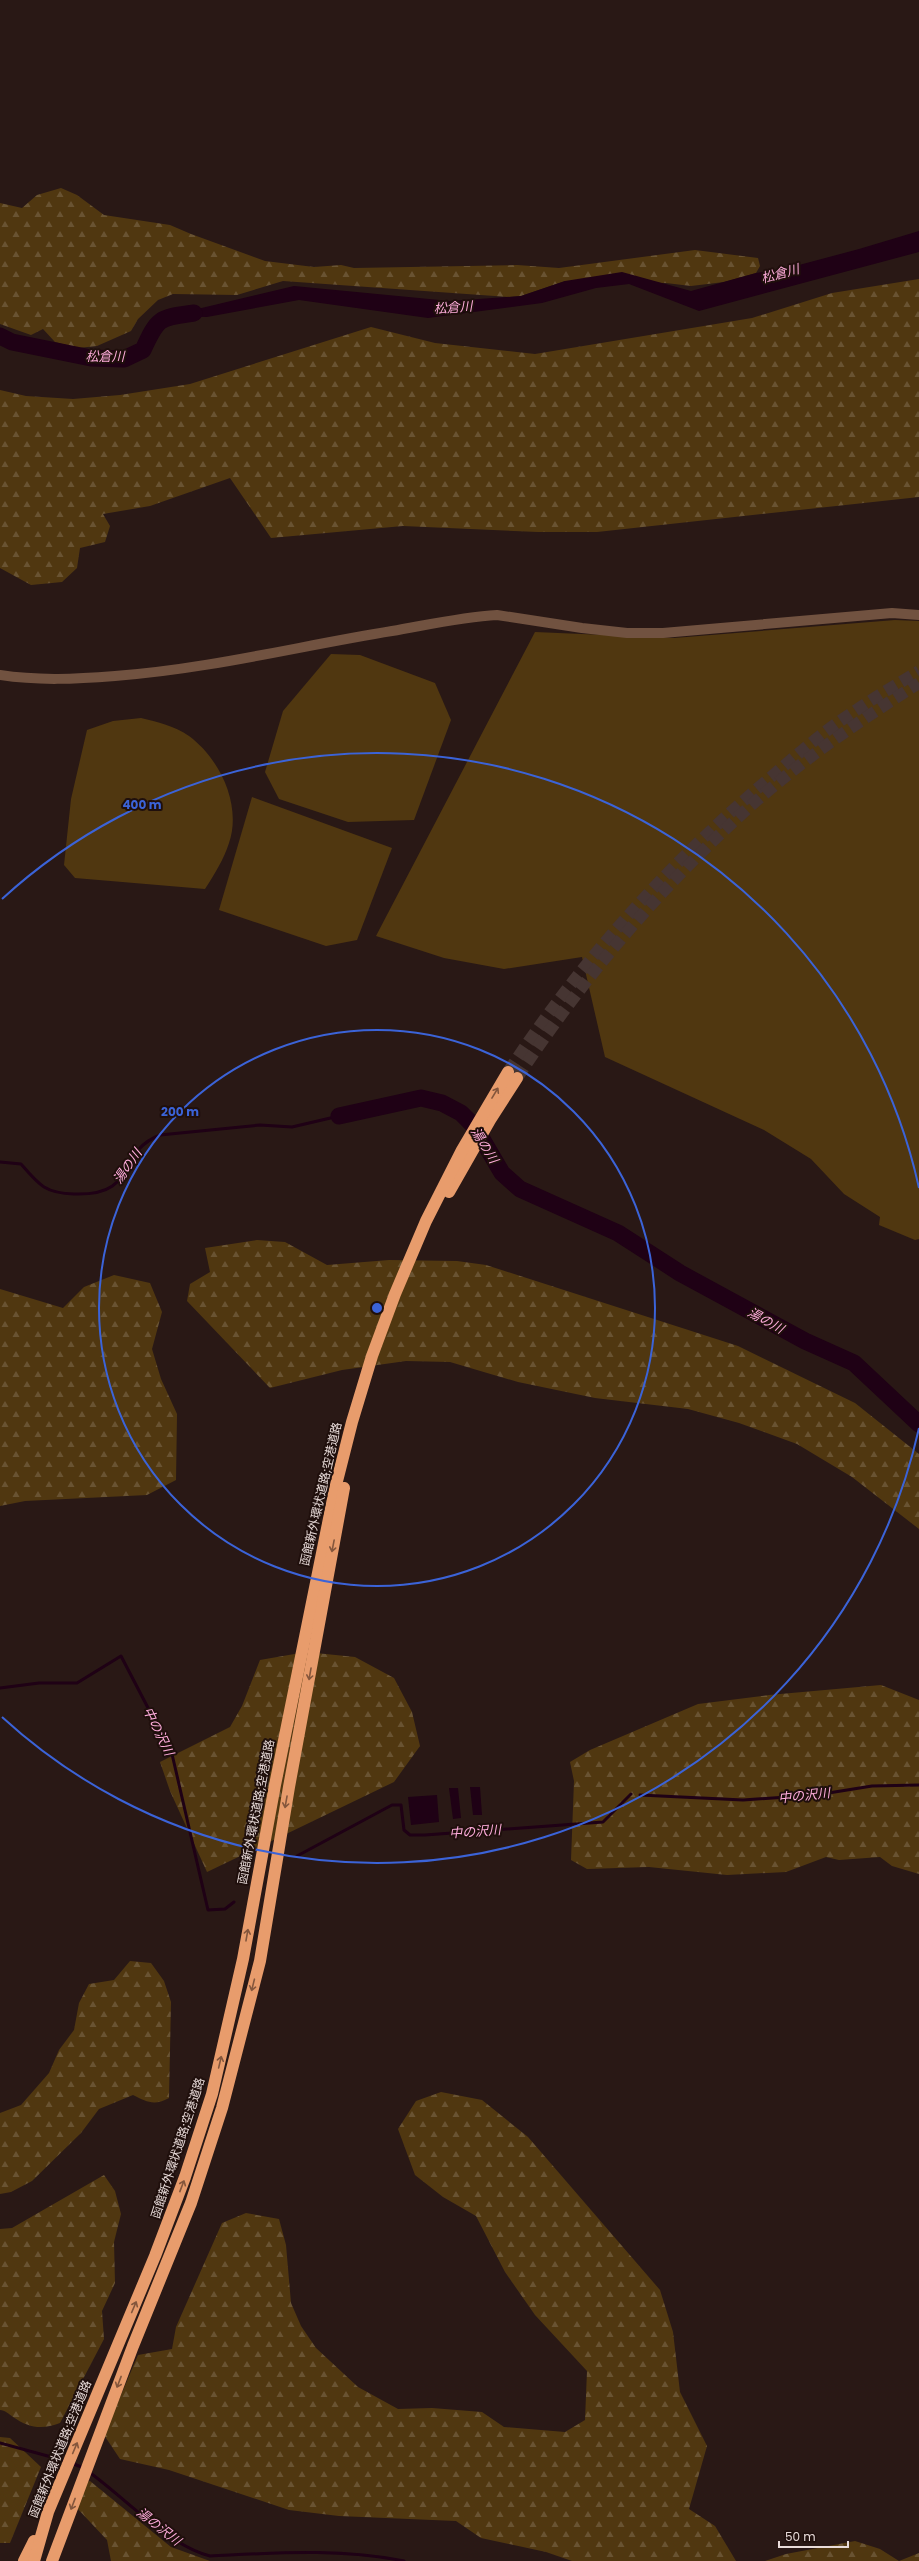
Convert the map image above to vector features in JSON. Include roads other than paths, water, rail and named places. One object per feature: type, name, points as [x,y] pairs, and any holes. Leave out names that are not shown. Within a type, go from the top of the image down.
[{"type":"highway","name":"函館新外環状道路;空港道路","points":[[24,2561],[34,2552],[48,2512],[119,2343],[185,2178],[212,2094],[243,1959],[318,1574],[352,1422],[372,1356],[395,1294],[426,1221],[512,1075]]},
{"type":"highway","name":"函館新外環状道路;空港道路","points":[[56,2559],[66,2522],[133,2346],[191,2203],[222,2108],[260,1961],[327,1576],[344,1490],[360,1425],[380,1358],[402,1297],[466,1152]]},
{"type":"street","points":[[0,675],[49,679],[163,672],[227,663],[354,637],[476,616],[497,615],[627,633],[663,633],[892,613],[919,615]]},
{"type":"water","points":[[919,231],[919,252],[699,311],[629,284],[596,288],[542,303],[428,318],[299,300],[207,317],[168,316],[294,286],[450,301],[521,296],[565,281],[622,272],[691,291],[756,273],[784,269]]},
{"type":"water","points":[[470,1787],[480,1787],[482,1815],[473,1815]]},
{"type":"water","points":[[449,1788],[458,1788],[461,1818],[453,1819]]},
{"type":"water","points":[[437,1795],[439,1822],[411,1825],[408,1797]]},
{"type":"waterway","name":"松倉川","points":[[0,336],[12,342],[91,358],[124,359],[143,350],[152,331],[161,321],[173,316],[194,313]]},
{"type":"waterway","name":"湯の川","points":[[339,1116],[421,1098],[442,1103],[461,1113],[475,1127],[502,1173],[520,1189],[618,1233],[680,1273],[805,1341],[854,1363],[919,1424]]},
{"type":"waterway","name":"湯の川","points":[[0,1162],[21,1164],[38,1182],[49,1190],[74,1194],[95,1193],[109,1188],[118,1181],[136,1152],[146,1143],[160,1135],[260,1125],[292,1127],[339,1116]]},
{"type":"waterway","name":"中の沢川","points":[[0,1688],[39,1683],[77,1683],[121,1656],[172,1754],[208,1910],[225,1909],[234,1902]]},
{"type":"waterway","name":"中の沢川","points":[[640,1795],[743,1800],[816,1795],[872,1786],[919,1785]]},
{"type":"waterway","name":"中の沢川","points":[[297,1856],[392,1805],[401,1805],[404,1830],[410,1835],[425,1835],[603,1822],[631,1794]]},
{"type":"waterway","name":"湯の沢川","points":[[0,2443],[66,2461]]},
{"type":"waterway","name":"湯の沢川","points":[[71,2463],[84,2468]]},
{"type":"waterway","name":"湯の沢川","points":[[89,2472],[163,2532],[194,2551],[210,2556],[307,2552],[355,2554],[404,2561]]},
{"type":"tunnel","points":[[508,1072],[536,1031],[597,952],[663,878],[698,843],[822,734],[844,718],[919,671]]},
{"type":"tunnel","points":[[517,1078],[568,1006],[623,937],[682,872],[714,840],[766,792],[787,775],[852,727],[919,683]]}]
